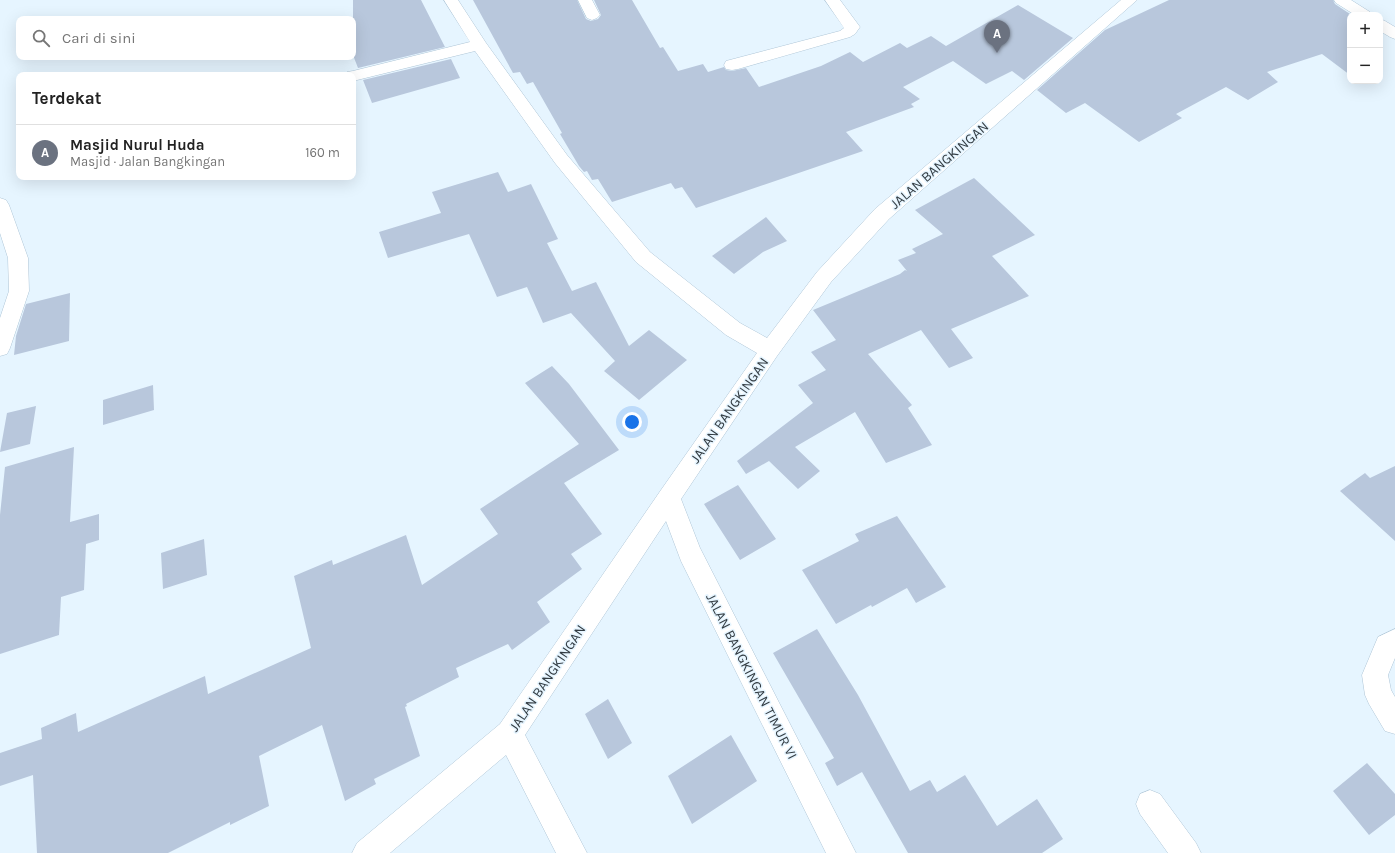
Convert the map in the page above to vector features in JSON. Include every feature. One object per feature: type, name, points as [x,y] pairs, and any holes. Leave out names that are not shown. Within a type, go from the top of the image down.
[{"type":"street","points":[[451,0],[479,45],[561,159],[643,257],[733,329],[770,350]]},
{"type":"street","points":[[585,0],[592,15]]},
{"type":"street","points":[[732,65],[845,34],[850,31],[852,27],[832,0]]},
{"type":"street","name":"JALAN BANGKINGAN","points":[[367,853],[510,734],[669,497],[770,350],[824,277],[882,214],[1130,0]]},
{"type":"street","points":[[1341,0],[1360,12]]},
{"type":"street","points":[[1383,26],[1395,34]]},
{"type":"street","points":[[356,75],[479,45]]},
{"type":"street","points":[[0,205],[18,258],[19,292],[0,348]]},
{"type":"street","name":"JALAN BANGKINGAN TIMUR VI","points":[[669,497],[690,553],[841,853]]},
{"type":"street","points":[[1395,642],[1387,646],[1375,675],[1378,695],[1388,713],[1395,721]]},
{"type":"street","points":[[510,734],[572,853]]},
{"type":"street","points":[[1150,804],[1186,853]]},
{"type":"building","points":[[353,0],[421,0],[445,47],[358,68],[355,60],[356,16],[353,16]]},
{"type":"building","points":[[473,0],[577,0],[586,19],[591,21],[598,19],[601,15],[594,0],[632,0],[660,48],[663,47],[678,71],[703,64],[708,72],[724,67],[726,70],[732,71],[746,68],[759,87],[821,66],[850,52],[863,62],[900,43],[907,48],[931,36],[946,46],[1018,5],[1073,38],[1024,80],[1012,71],[986,84],[953,61],[903,87],[920,99],[911,104],[914,107],[846,132],[863,151],[696,208],[682,187],[675,189],[671,183],[612,202],[598,179],[592,180],[587,171],[584,172],[579,166],[560,134],[562,133],[533,82],[527,84],[520,72],[513,73]]},
{"type":"building","points":[[1169,0],[1333,0],[1335,4],[1347,12],[1347,73],[1322,54],[1267,72],[1278,82],[1248,100],[1226,87],[1176,114],[1182,118],[1139,142],[1085,103],[1066,113],[1037,90],[1105,30]]},
{"type":"building","points":[[451,59],[460,78],[372,103],[363,80]]},
{"type":"building","points":[[498,172],[508,192],[531,184],[558,239],[547,243],[572,291],[596,282],[629,346],[649,330],[687,360],[639,400],[604,371],[615,361],[571,313],[543,323],[527,287],[497,297],[469,234],[388,258],[379,232],[441,213],[432,192]]},
{"type":"building","points":[[974,178],[1035,235],[992,256],[1029,296],[951,329],[973,358],[949,368],[921,330],[868,354],[912,405],[908,408],[932,445],[886,463],[855,412],[795,447],[820,471],[798,489],[769,461],[746,474],[737,461],[813,403],[798,385],[826,370],[811,352],[836,340],[813,310],[900,274],[905,270],[907,271],[898,260],[916,253],[912,249],[943,234],[915,210]]},
{"type":"building","points":[[766,217],[787,241],[763,252],[734,274],[712,256]]},
{"type":"building","points":[[70,293],[69,341],[14,355],[16,336],[26,304]]},
{"type":"building","points":[[552,366],[569,384],[619,450],[564,483],[602,534],[571,554],[582,569],[537,602],[550,622],[512,650],[508,644],[456,668],[459,677],[406,704],[407,706],[405,707],[420,756],[374,779],[376,784],[345,801],[322,725],[259,756],[269,806],[230,825],[230,822],[168,853],[37,853],[33,775],[0,786],[0,753],[42,739],[41,728],[76,713],[78,732],[205,676],[208,694],[311,648],[294,576],[332,560],[333,565],[406,535],[422,585],[498,534],[480,509],[579,444],[525,383]]},
{"type":"building","points":[[153,385],[154,410],[103,425],[103,400]]},
{"type":"building","points":[[36,406],[30,444],[0,452],[7,413]]},
{"type":"building","points":[[74,447],[70,522],[99,514],[99,540],[86,544],[84,590],[61,597],[59,635],[0,654],[0,515],[5,467]]},
{"type":"building","points":[[1395,466],[1395,541],[1340,491],[1365,473],[1370,478]]},
{"type":"building","points":[[738,485],[776,539],[740,560],[704,504]]},
{"type":"building","points":[[897,516],[946,587],[916,603],[907,588],[836,624],[802,570],[859,541],[855,534]]},
{"type":"building","points":[[204,539],[207,575],[163,589],[161,553]]},
{"type":"building","points":[[817,629],[858,695],[910,791],[930,780],[937,792],[965,775],[997,826],[1037,799],[1063,839],[1042,853],[908,853],[862,772],[837,786],[825,763],[834,758],[773,653]]},
{"type":"building","points":[[608,699],[632,743],[608,759],[585,714]]},
{"type":"building","points":[[731,735],[757,781],[692,824],[668,776]]},
{"type":"building","points":[[1367,763],[1395,794],[1395,815],[1369,835],[1333,791]]},
{"type":"place","name":"Masjid Nurul Huda","points":[[997,53]]}]
